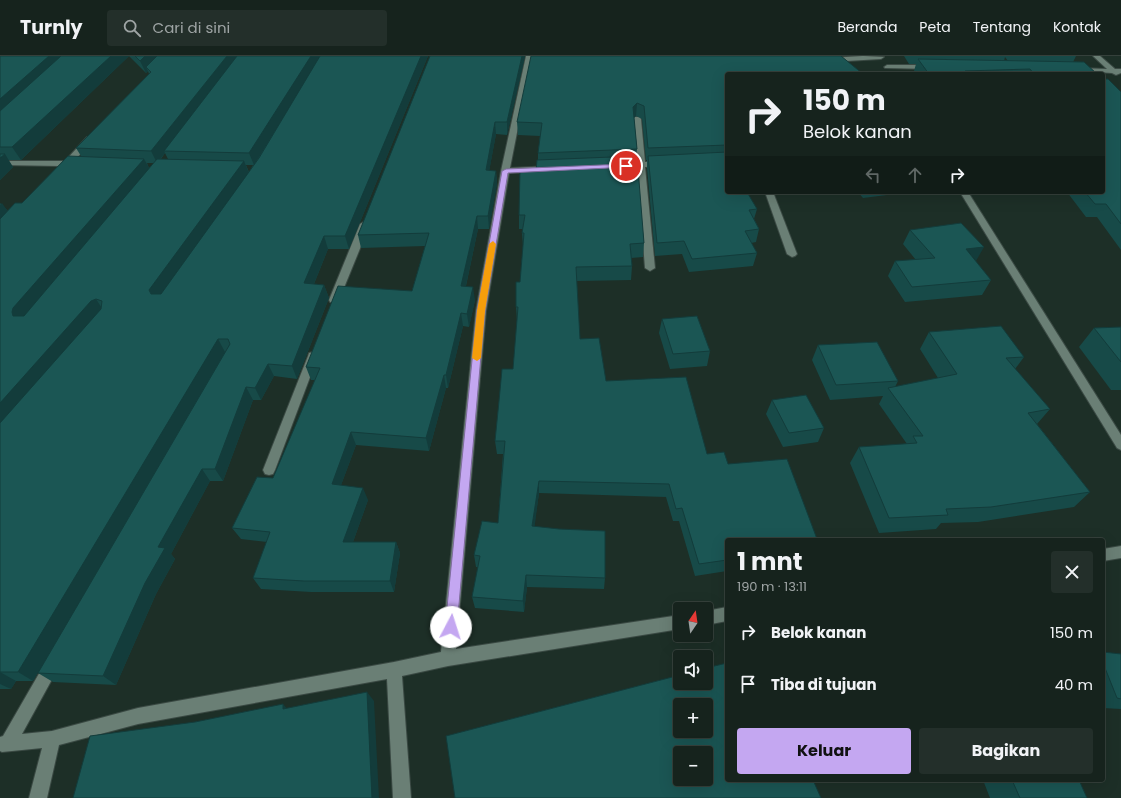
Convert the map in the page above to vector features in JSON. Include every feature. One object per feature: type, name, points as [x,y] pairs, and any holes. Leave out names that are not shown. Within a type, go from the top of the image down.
[{"type":"street","points":[[448,658],[481,311],[506,171],[529,56]]},
{"type":"street","points":[[822,58],[831,61],[881,56],[891,72]]},
{"type":"street","points":[[1096,56],[1121,78]]},
{"type":"street","points":[[887,66],[941,68]]},
{"type":"street","points":[[1073,70],[1121,71]]},
{"type":"street","points":[[637,119],[650,268]]},
{"type":"street","points":[[56,175],[93,136]]},
{"type":"street","points":[[0,163],[82,164]]},
{"type":"street","points":[[611,167],[672,164]]},
{"type":"street","points":[[506,171],[558,169]]},
{"type":"street","points":[[770,194],[792,254]]},
{"type":"street","points":[[965,194],[1121,446]]},
{"type":"street","points":[[330,312],[367,217]]},
{"type":"street","points":[[269,470],[316,348]]},
{"type":"street","points":[[1105,555],[1121,552]]},
{"type":"street","points":[[713,617],[725,614]]},
{"type":"street","points":[[4,744],[52,739],[138,716],[394,670],[448,658],[673,623]]},
{"type":"street","points":[[4,744],[59,654]]},
{"type":"street","points":[[394,670],[402,798]]},
{"type":"street","points":[[38,798],[52,739]]},
{"type":"building","points":[[0,56],[49,56],[0,99]]},
{"type":"building","points":[[61,56],[111,56],[12,147],[0,147],[0,111]]},
{"type":"building","points":[[135,56],[145,56],[140,61]]},
{"type":"building","points":[[157,56],[227,56],[151,151],[76,148],[151,72],[146,67]]},
{"type":"building","points":[[237,56],[311,56],[249,153],[164,151]]},
{"type":"building","points":[[320,56],[421,56],[345,236],[324,236],[304,283],[324,285],[292,366],[268,364],[255,388],[246,387],[215,469],[202,469],[158,547],[165,548],[145,583],[103,676],[38,673],[230,344],[228,339],[218,339],[18,672],[0,672],[0,423],[101,309],[102,301],[96,299],[91,301],[0,403],[0,219],[15,203],[22,203],[68,156],[144,159],[13,308],[13,316],[24,316],[157,159],[244,161],[149,290],[151,294],[161,294],[259,158]]},
{"type":"building","points":[[430,56],[522,56],[507,122],[495,122],[486,170],[496,171],[488,216],[477,216],[461,286],[473,287],[467,314],[461,313],[446,375],[444,375],[426,438],[351,432],[332,484],[363,488],[343,542],[396,542],[390,581],[304,581],[253,578],[270,532],[232,528],[257,477],[273,478],[320,368],[306,367],[338,286],[412,291],[429,233],[358,235]]},
{"type":"building","points":[[531,56],[841,56],[861,72],[725,72],[725,145],[648,148],[644,106],[637,103],[633,107],[637,149],[538,153],[542,123],[517,122]]},
{"type":"building","points":[[918,59],[1084,62],[1095,72],[1032,72],[1030,69],[928,72]]},
{"type":"building","points":[[1105,79],[1108,79],[1121,92],[1121,224],[1106,204],[1095,204],[1087,194],[1105,194]]},
{"type":"building","points":[[725,152],[725,194],[748,194],[757,209],[749,210],[759,229],[745,231],[757,253],[692,259],[684,241],[657,243],[648,156]]},
{"type":"building","points":[[637,156],[644,243],[630,244],[632,266],[576,267],[580,339],[599,338],[606,381],[686,377],[707,454],[724,452],[728,464],[787,459],[817,538],[725,538],[725,560],[699,564],[682,508],[676,509],[669,484],[539,481],[532,526],[605,531],[605,578],[526,575],[523,601],[472,597],[480,556],[474,555],[482,521],[498,523],[505,441],[495,441],[502,369],[513,369],[518,307],[516,307],[516,282],[520,282],[524,233],[522,233],[525,215],[519,215],[520,170],[536,171],[537,160]]},
{"type":"building","points":[[961,223],[984,247],[966,249],[991,280],[912,287],[895,261],[935,258],[910,230]]},
{"type":"building","points":[[697,316],[710,351],[673,354],[662,319]]},
{"type":"building","points":[[1001,326],[1024,357],[1006,358],[1050,409],[1028,413],[1090,492],[991,507],[946,509],[948,515],[889,518],[859,447],[917,443],[913,436],[923,436],[888,388],[957,374],[929,332]]},
{"type":"building","points":[[1121,327],[1121,362],[1094,328]]},
{"type":"building","points":[[877,342],[898,381],[836,385],[818,345]]},
{"type":"building","points":[[806,395],[824,428],[789,433],[772,400]]},
{"type":"building","points":[[1105,652],[1121,654],[1121,699],[1117,698],[1105,668]]},
{"type":"building","points":[[725,663],[725,782],[814,782],[821,798],[455,798],[446,736],[673,677],[673,690],[713,690],[713,666]]},
{"type":"building","points":[[367,692],[372,798],[73,798],[90,736],[195,722],[283,704],[283,709]]},
{"type":"building","points":[[1013,782],[1080,782],[1087,798],[1020,798]]},
{"type":"slow traffic","points":[[477,358],[481,311],[493,244]]},
{"type":"route","points":[[451,627],[481,311],[506,171],[626,166]]}]
